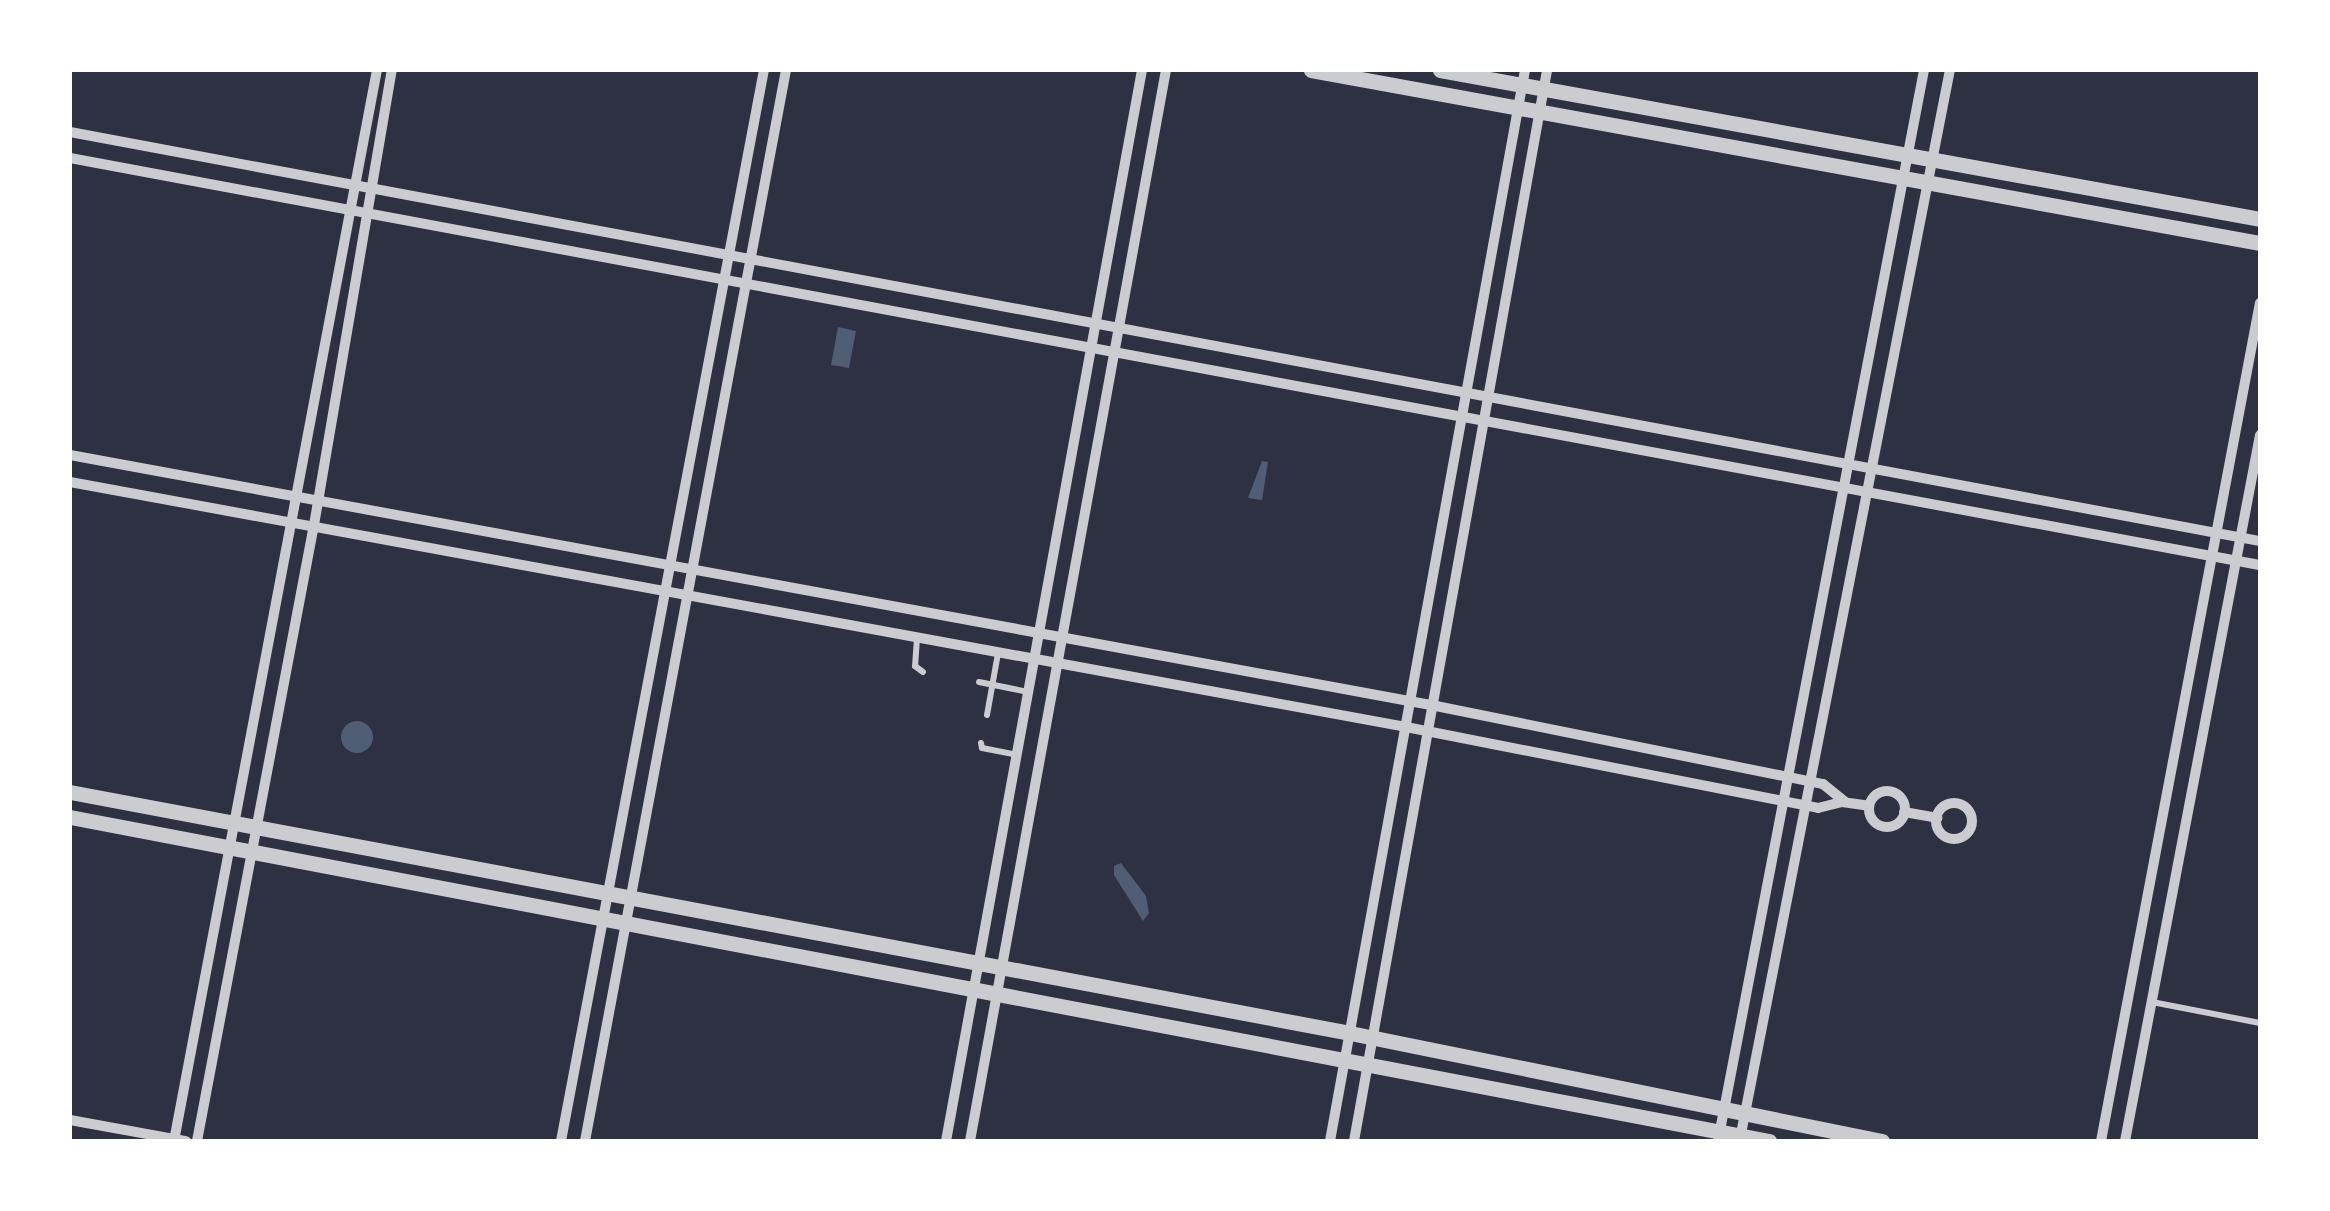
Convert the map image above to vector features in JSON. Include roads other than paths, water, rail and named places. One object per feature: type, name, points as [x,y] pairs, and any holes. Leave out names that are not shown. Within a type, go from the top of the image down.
[{"type":"street","points":[[70,1120],[178,1140],[234,822],[377,70]]},
{"type":"street","points":[[196,1141],[314,526],[392,70]]},
{"type":"street","points":[[561,1141],[764,70]]},
{"type":"street","points":[[585,1141],[786,70]]},
{"type":"street","points":[[946,1141],[1142,70]]},
{"type":"street","points":[[970,1141],[1166,70]]},
{"type":"street","points":[[1310,70],[2260,243]]},
{"type":"street","points":[[1440,70],[1524,78],[1544,90],[2260,219]]},
{"type":"street","points":[[1354,1141],[1436,706],[1547,70]]},
{"type":"street","points":[[1719,1136],[1924,70]]},
{"type":"street","points":[[1740,1138],[1950,70]]},
{"type":"street","points":[[1330,1141],[1524,78]]},
{"type":"street","points":[[70,132],[2260,540]]},
{"type":"street","points":[[70,158],[2260,565]]},
{"type":"street","points":[[2101,1141],[2260,303]]},
{"type":"street","points":[[2125,1141],[2260,435]]},
{"type":"street","points":[[70,455],[1436,706],[1823,784],[1845,802]]},
{"type":"street","points":[[70,482],[1406,727],[1805,806],[1823,808],[1845,802],[1869,806]]},
{"type":"street","points":[[70,792],[1373,1038],[1882,1141]]},
{"type":"street","points":[[1880,792],[1892,792],[1902,800],[1904,812],[1895,825],[1884,827],[1871,818],[1869,806],[1880,792]]},
{"type":"street","points":[[1904,812],[1936,818]]},
{"type":"street","points":[[70,817],[1345,1059],[1719,1136],[1769,1141]]},
{"type":"lane","points":[[918,637],[915,666],[923,672]]},
{"type":"lane","points":[[987,715],[999,652]]},
{"type":"lane","points":[[979,682],[1028,692]]},
{"type":"lane","points":[[981,743],[982,748],[1017,755]]},
{"type":"lane","points":[[2152,1002],[2260,1023]]},
{"type":"water","points":[[838,327],[856,331],[849,368],[831,365]]},
{"type":"water","points":[[1262,461],[1268,462],[1262,500],[1248,498]]},
{"type":"water","points":[[357,721],[369,725],[373,737],[369,749],[357,753],[345,749],[341,737],[345,725]]},
{"type":"water","points":[[1121,863],[1146,896],[1149,913],[1143,921],[1114,875],[1114,866]]}]
